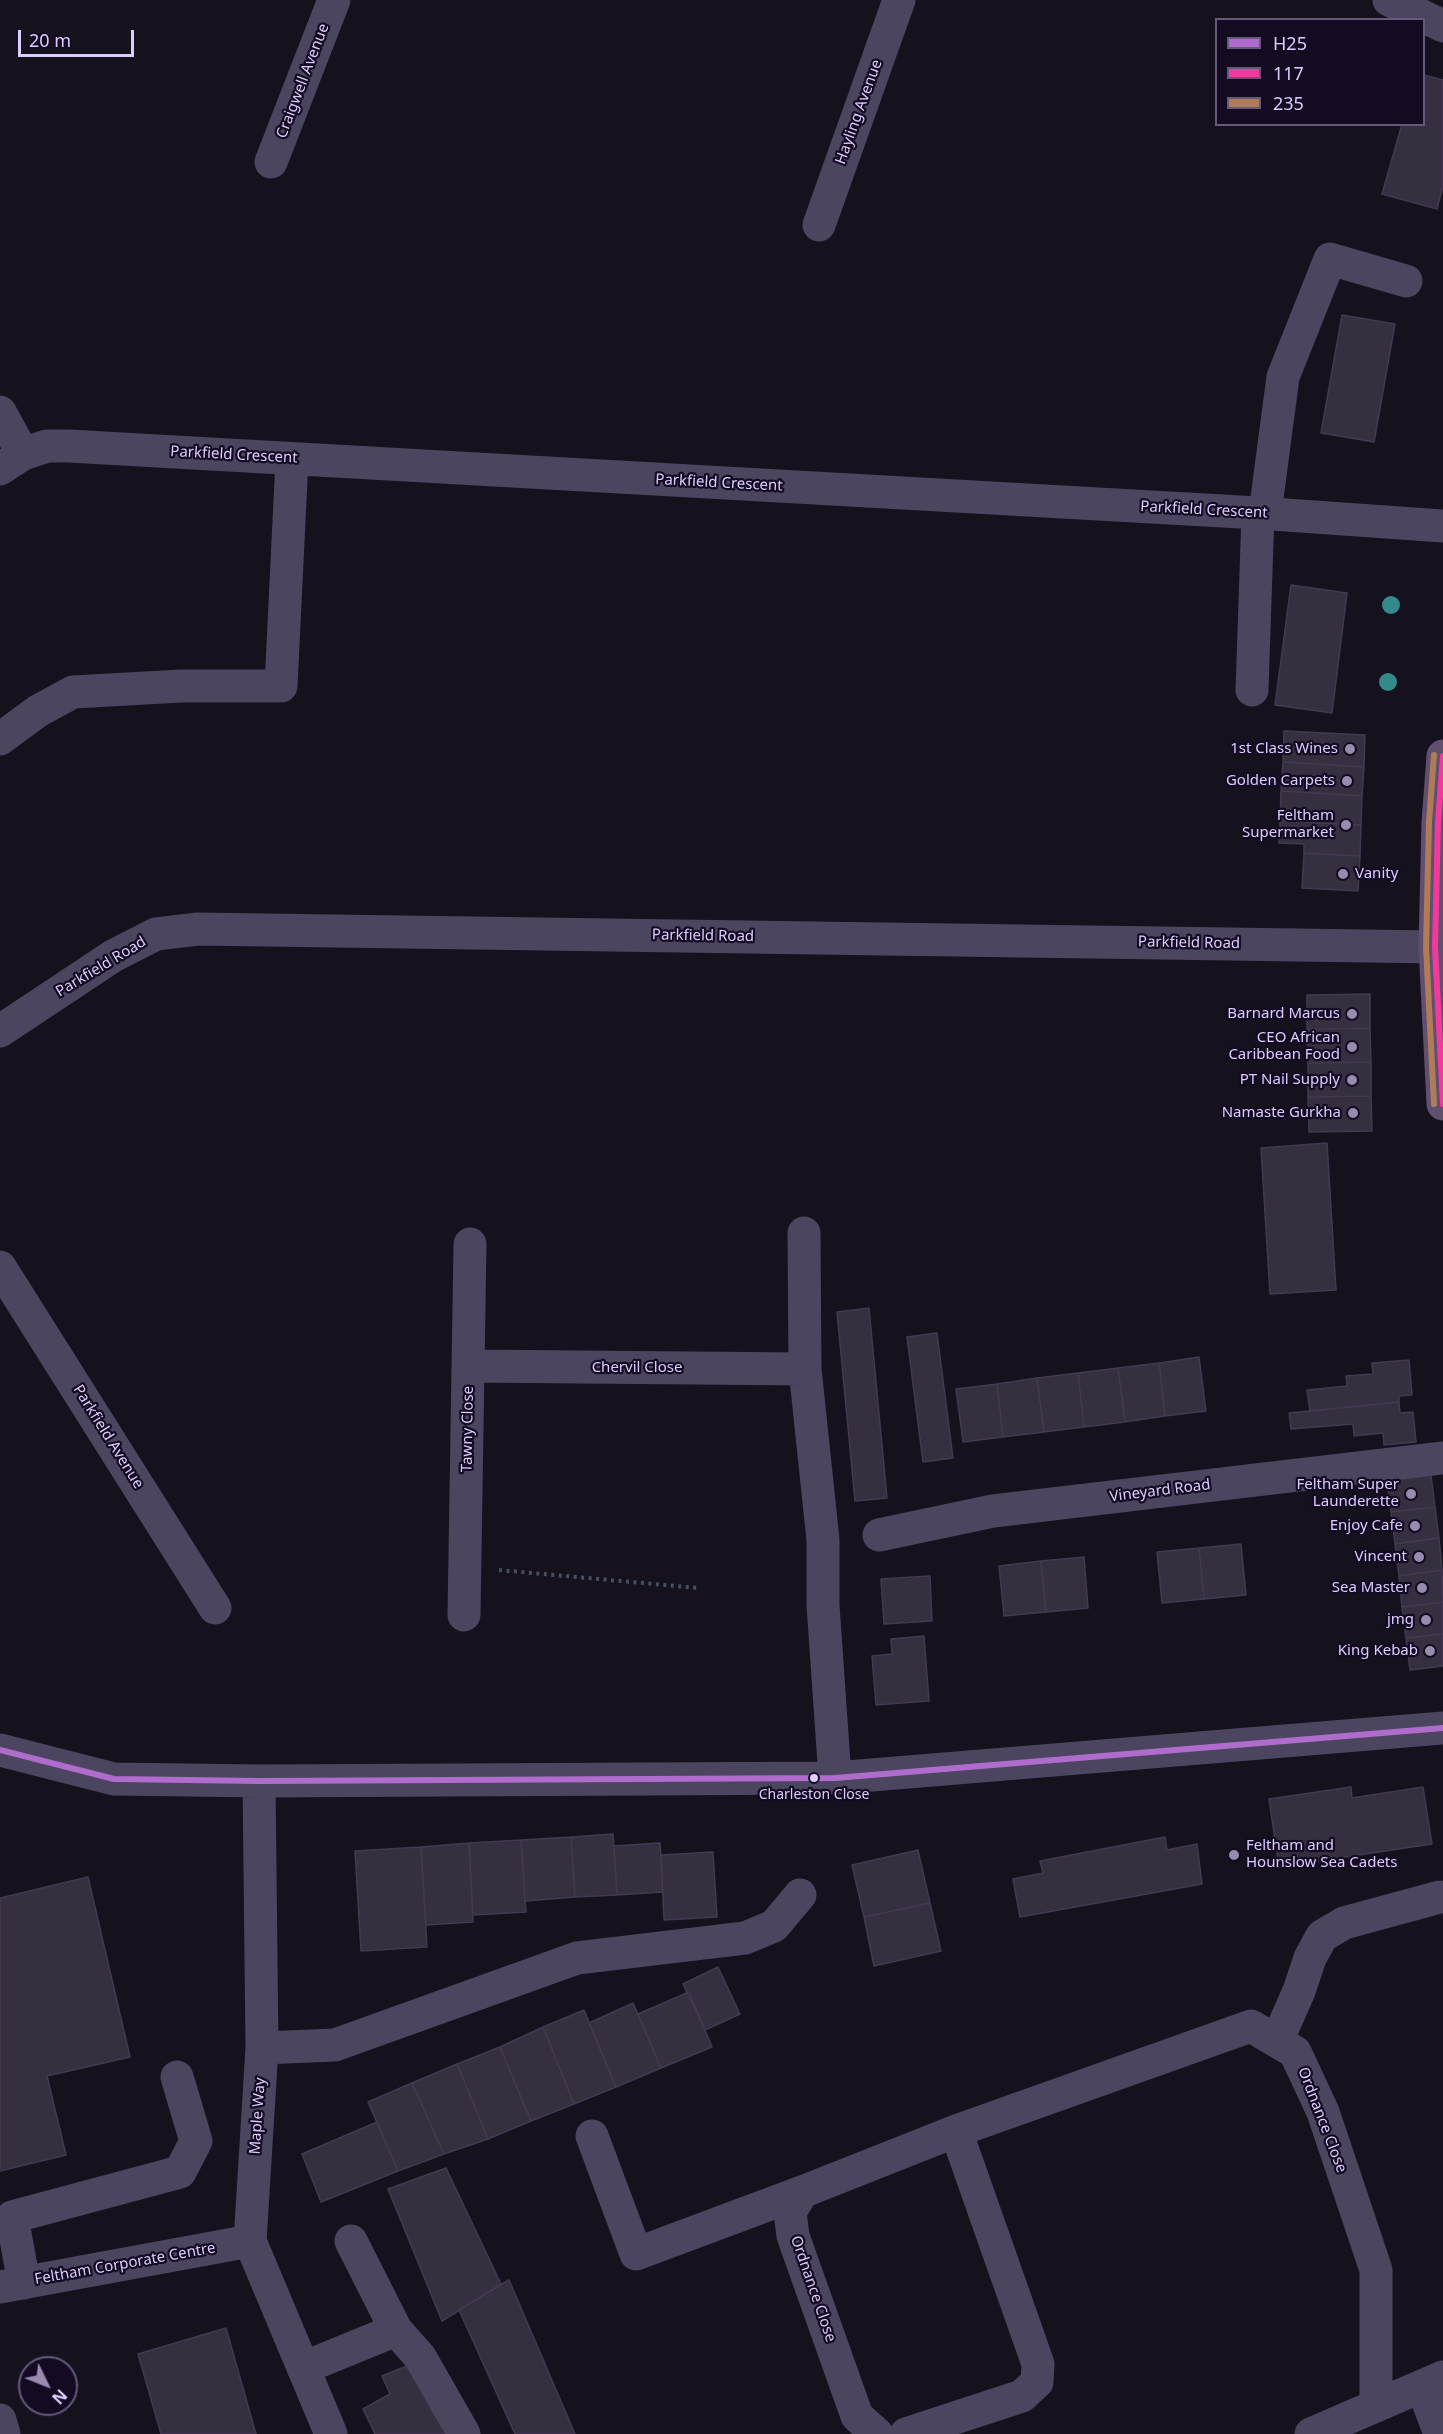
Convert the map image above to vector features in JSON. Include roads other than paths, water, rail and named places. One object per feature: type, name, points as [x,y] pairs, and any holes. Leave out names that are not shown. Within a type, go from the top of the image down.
[{"type":"main road","points":[[1443,756],[1438,822],[1435,947],[1443,1104]]},
{"type":"street","name":"Craigwell Avenue","points":[[271,162],[334,0]]},
{"type":"street","name":"Hayling Avenue","points":[[819,225],[899,0]]},
{"type":"street","points":[[1389,0],[1443,26]]},
{"type":"street","points":[[1252,690],[1262,513],[1283,377],[1330,259],[1406,281]]},
{"type":"street","points":[[0,412],[11,461]]},
{"type":"street","name":"Parkfield Crescent","points":[[11,461],[47,446],[69,446],[1262,513],[1443,526]]},
{"type":"street","points":[[0,739],[38,711],[73,692],[181,686],[281,686],[292,459]]},
{"type":"street","name":"Parkfield Road","points":[[0,1031],[113,956],[147,938],[156,934],[198,929],[1435,947]]},
{"type":"street","points":[[804,1233],[805,1369],[823,1540],[822,1605],[835,1778]]},
{"type":"street","name":"Tawny Close","points":[[464,1616],[470,1244]]},
{"type":"street","name":"Parkfield Avenue","points":[[0,1267],[215,1608]]},
{"type":"street","name":"Chervil Close","points":[[469,1366],[805,1369]]},
{"type":"street","name":"Vineyard Road","points":[[879,1535],[993,1511],[1443,1458]]},
{"type":"street","points":[[0,1750],[114,1779],[260,1781],[835,1778],[1443,1728]]},
{"type":"street","name":"Maple Way","points":[[260,1781],[262,2048],[250,2241],[331,2434]]},
{"type":"street","points":[[262,2048],[335,2045],[577,1958],[745,1938],[774,1926],[800,1895]]},
{"type":"street","points":[[1277,2041],[1299,1991],[1310,1958],[1322,1936],[1344,1923],[1440,1897]]},
{"type":"street","name":"Ordnance Close","points":[[877,2434],[857,2416],[794,2236],[789,2212],[802,2192],[956,2131],[1251,2026],[1295,2052],[1323,2112],[1376,2270],[1376,2406]]},
{"type":"street","points":[[12,2285],[12,2217],[180,2172],[196,2141],[177,2077]]},
{"type":"street","points":[[906,2434],[966,2425],[1022,2396],[1037,2382],[1038,2364],[956,2131]]},
{"type":"street","points":[[591,2136],[636,2254],[802,2192]]},
{"type":"street","name":"Feltham Corporate Centre","points":[[12,2285],[250,2241]]},
{"type":"street","points":[[351,2241],[396,2330],[420,2357],[464,2434]]},
{"type":"street","points":[[303,2368],[396,2330]]},
{"type":"street","points":[[1311,2434],[1432,2381],[1440,2434]]},
{"type":"street","points":[[0,2420],[4,2434]]},
{"type":"place","name":"1st Class Wines","points":[[1350,749]]},
{"type":"place","name":"Golden Carpets","points":[[1347,781]]},
{"type":"place","name":"Feltham Supermarket","points":[[1346,825]]},
{"type":"place","name":"Vanity","points":[[1343,874]]},
{"type":"place","name":"Barnard Marcus","points":[[1352,1014]]},
{"type":"place","name":"CEO African Caribbean Food","points":[[1352,1047]]},
{"type":"place","name":"PT Nail Supply","points":[[1352,1080]]},
{"type":"place","name":"Namaste Gurkha","points":[[1353,1113]]},
{"type":"place","name":"Feltham Super Launderette","points":[[1411,1494]]},
{"type":"place","name":"Enjoy Cafe","points":[[1415,1526]]},
{"type":"place","name":"Vincent","points":[[1419,1557]]},
{"type":"place","name":"Sea Master","points":[[1422,1588]]},
{"type":"place","name":"jmg","points":[[1426,1620]]},
{"type":"place","name":"King Kebab","points":[[1430,1651]]},
{"type":"place","name":"Charleston Close","points":[[814,1778]]},
{"type":"place","name":"Feltham and Hounslow Sea Cadets","points":[[1234,1855]]}]
